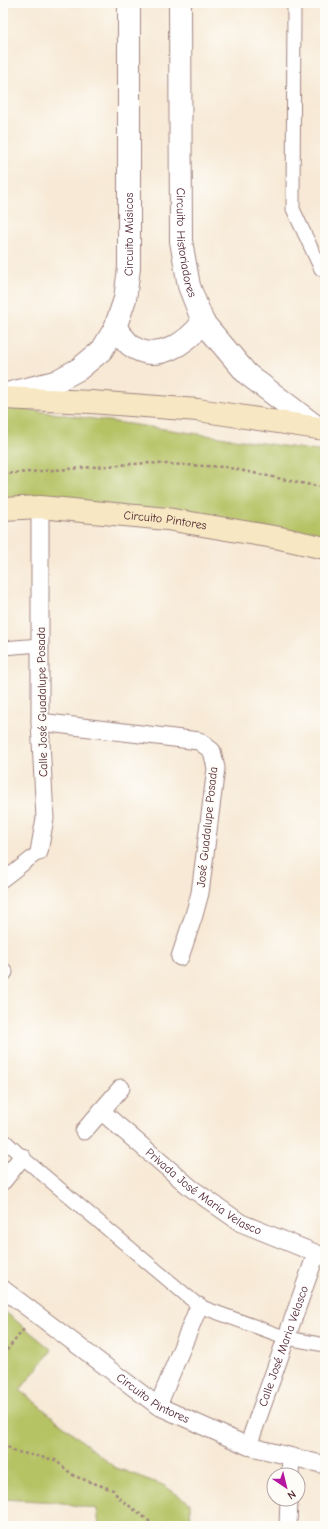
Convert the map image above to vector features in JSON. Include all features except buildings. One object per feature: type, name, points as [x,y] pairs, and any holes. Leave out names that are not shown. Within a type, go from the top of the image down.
[{"type":"main road","name":"Circuito Historiadores","points":[[3,396],[198,410],[322,428]]},
{"type":"main road","name":"Circuito Pintores","points":[[3,509],[40,506],[167,519],[280,538],[325,548]]},
{"type":"street","name":"Circuito Músicos","points":[[3,396],[55,382],[79,369],[102,350],[115,328],[125,299],[129,268],[129,3]]},
{"type":"street","name":"Circuito Historiadores","points":[[180,3],[181,240],[189,286],[203,322],[247,374],[322,428]]},
{"type":"street","points":[[294,3],[293,209],[321,269],[325,271]]},
{"type":"street","points":[[115,328],[130,344],[140,350],[152,353],[174,348],[185,341],[203,322]]},
{"type":"street","name":"Calle José Guadalupe Posada","points":[[3,880],[39,852],[45,818],[40,722],[40,506]]},
{"type":"street","points":[[3,648],[40,645]]},
{"type":"street","name":"José Guadalupe Posada","points":[[40,722],[199,740],[212,751],[216,768],[200,893],[180,957]]},
{"type":"street","points":[[84,1131],[121,1088]]},
{"type":"street","name":"Privada José Maria Velasco","points":[[101,1111],[191,1188],[240,1223],[321,1256]]},
{"type":"street","points":[[3,1139],[22,1157],[199,1306],[287,1338],[325,1345]]},
{"type":"street","points":[[3,1181],[22,1157]]},
{"type":"street","name":"Calle José Maria Velasco","points":[[248,1446],[287,1338],[321,1256]]},
{"type":"street","name":"Circuito Pintores","points":[[3,1289],[158,1406],[248,1446],[325,1465]]},
{"type":"street","points":[[158,1406],[199,1306]]},
{"type":"street","points":[[290,1467],[291,1457]]},
{"type":"street","points":[[288,1526],[289,1507]]},
{"type":"path","points":[[3,474],[146,463],[225,467],[325,488]]},
{"type":"path","points":[[3,1355],[36,1314]]},
{"type":"path","points":[[3,1443],[13,1451],[55,1460],[74,1476],[113,1490],[118,1497],[149,1521],[150,1526]]},
{"type":"green space","points":[[3,406],[325,452],[325,544],[3,502]]},
{"type":"green space","points":[[3,1310],[52,1350],[20,1390],[114,1467],[163,1485],[190,1503],[191,1526],[99,1526],[97,1509],[56,1502],[3,1499]]}]
